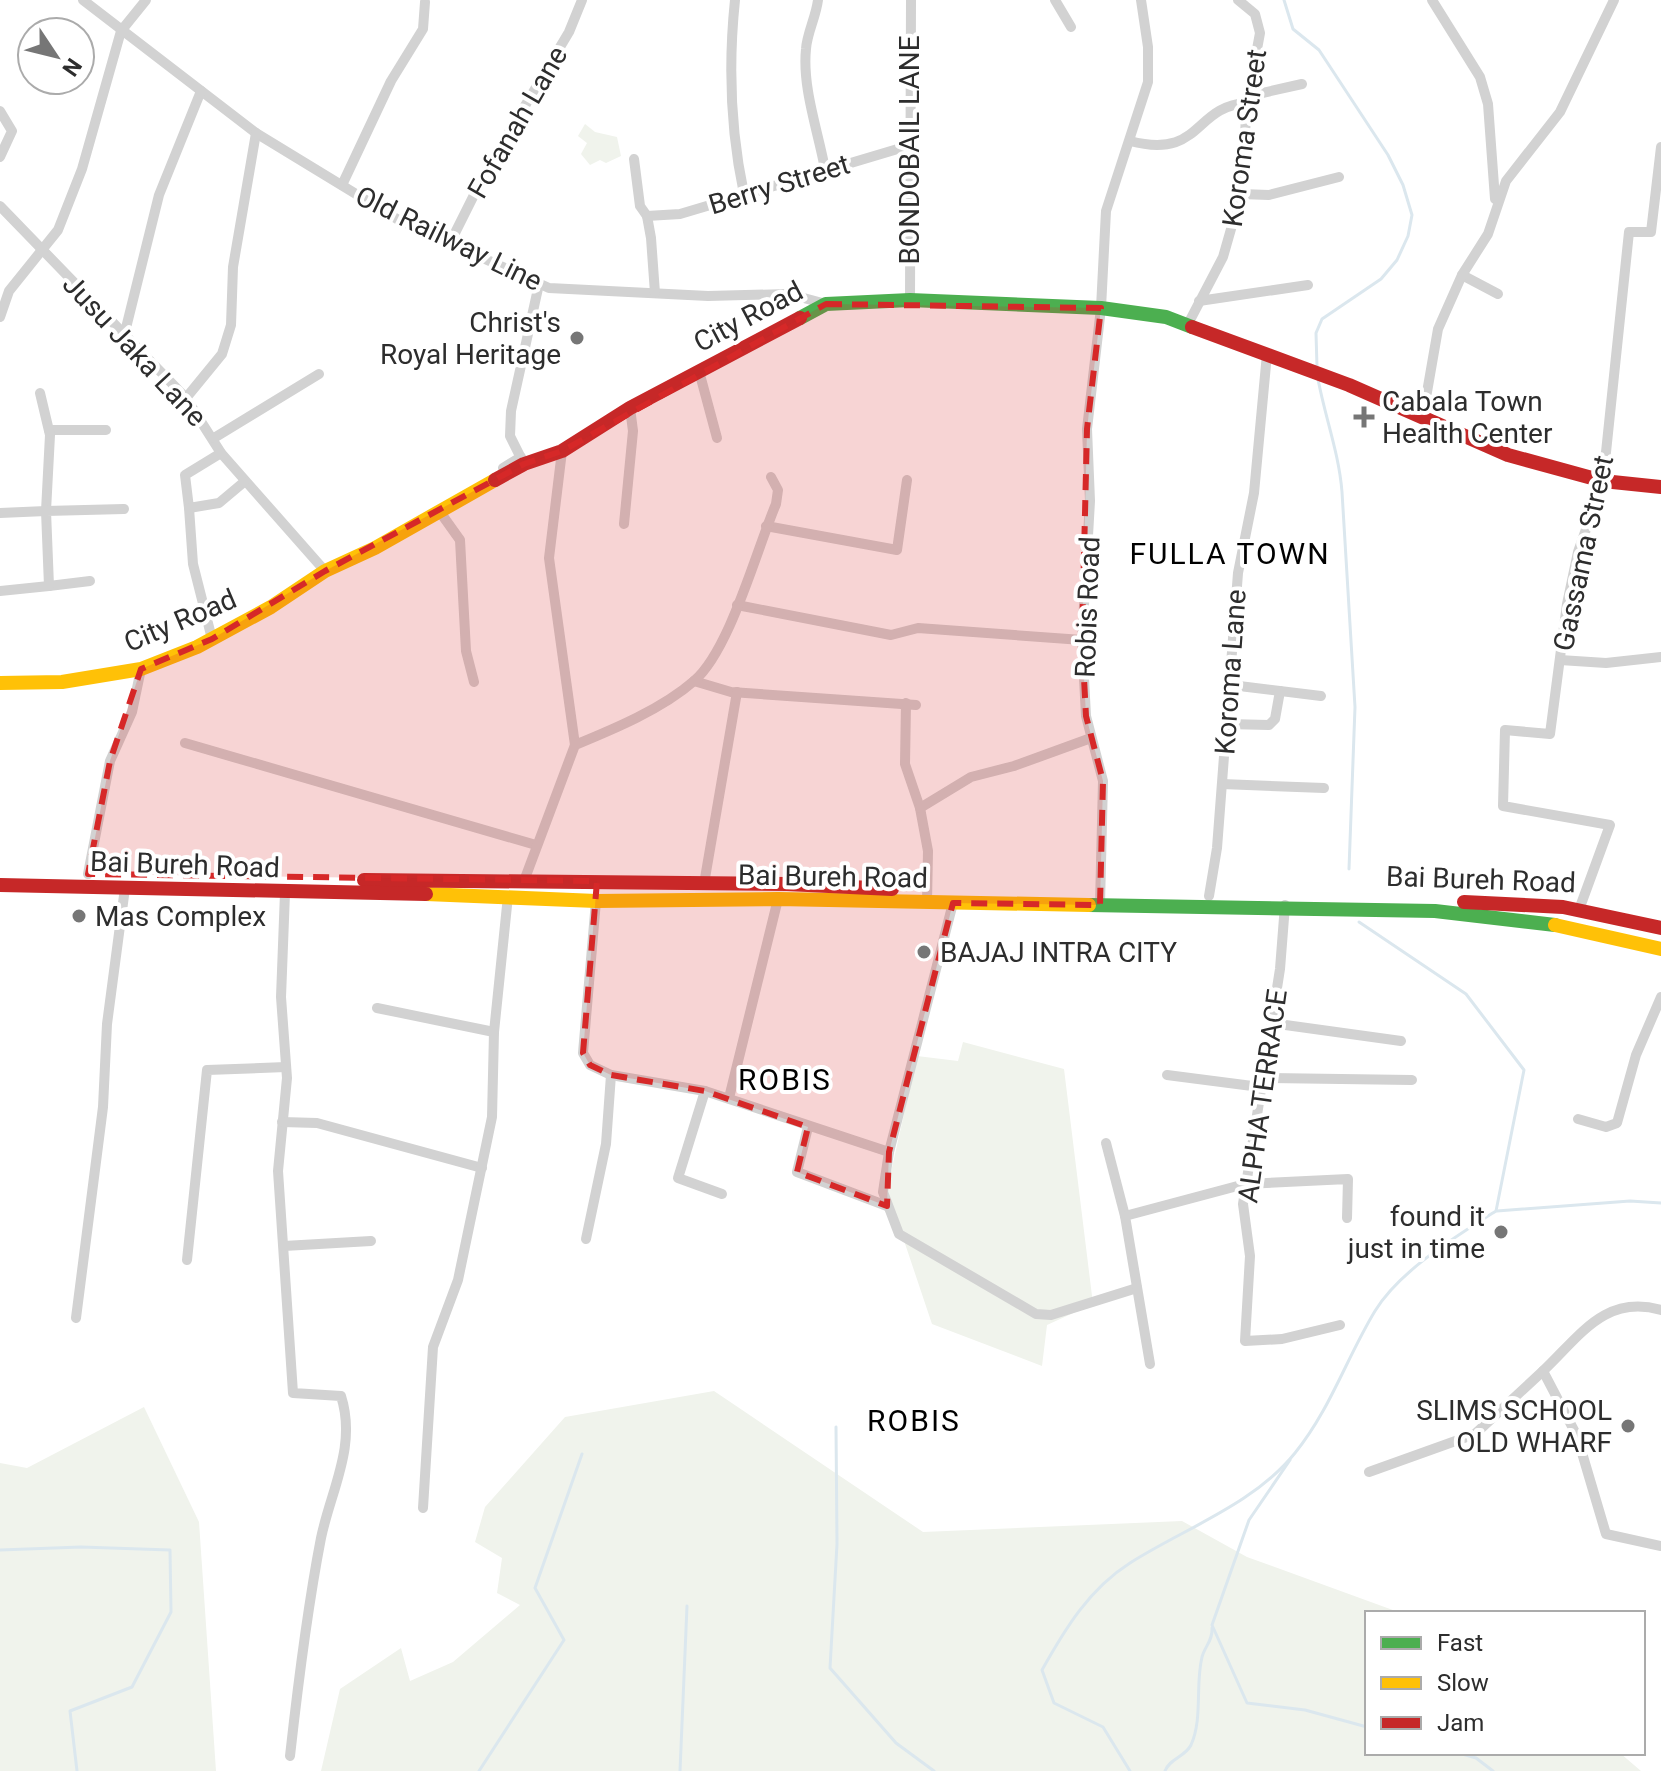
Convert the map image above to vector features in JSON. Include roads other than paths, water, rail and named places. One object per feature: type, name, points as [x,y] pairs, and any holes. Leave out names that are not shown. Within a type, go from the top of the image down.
[{"type":"main road","name":"City Road","points":[[0,683],[62,682],[141,669],[212,639],[271,607],[325,571],[440,512],[522,461],[562,451],[630,408],[826,304],[910,300],[1101,308],[1166,317],[1423,415],[1508,455],[1603,481],[1661,487]]},
{"type":"main road","name":"Bai Bureh Road","points":[[0,875],[704,883],[928,897],[953,903],[1209,896],[1533,920],[1661,949]]},
{"type":"main road","name":"Bai Bureh Road","points":[[0,885],[508,896],[596,901],[928,897],[1532,902],[1580,907],[1661,928]]},
{"type":"street","name":"Old Railway Line","points":[[83,0],[256,133],[397,219],[539,284],[549,288],[655,293],[789,294],[826,304]]},
{"type":"street","points":[[0,317],[9,291],[58,230],[82,169],[121,31],[146,0]]},
{"type":"street","name":"Fofanah Lane","points":[[450,243],[486,171],[569,32],[582,0]]},
{"type":"street","points":[[735,0],[729,66],[732,139],[744,194]]},
{"type":"street","points":[[818,0],[816,22],[806,48],[809,92],[825,169]]},
{"type":"street","name":"BONDOBAIL LANE","points":[[910,300],[911,0]]},
{"type":"street","points":[[1055,0],[1071,27]]},
{"type":"street","name":"Robis Road","points":[[1100,899],[1103,781],[1086,716],[1082,640],[1089,527],[1087,429],[1101,308],[1106,211],[1148,82],[1148,47],[1141,0]]},
{"type":"street","name":"Koroma Street","points":[[1188,324],[1223,257],[1241,194],[1248,99],[1259,21],[1238,0]]},
{"type":"street","points":[[1432,0],[1480,77],[1488,104],[1495,203]]},
{"type":"street","points":[[1423,415],[1438,329],[1462,275],[1488,234],[1495,203],[1506,181],[1560,112],[1614,0]]},
{"type":"street","points":[[342,185],[391,81],[423,29],[425,2]]},
{"type":"street","points":[[1130,141],[1157,148],[1174,145],[1232,104],[1302,84]]},
{"type":"street","points":[[125,332],[159,195],[201,91]]},
{"type":"street","points":[[0,111],[12,131],[0,157]]},
{"type":"street","points":[[186,398],[222,354],[231,325],[233,267],[256,133]]},
{"type":"street","name":"Berry Street","points":[[647,216],[680,214],[911,145]]},
{"type":"street","name":"Gassama Street","points":[[1580,907],[1610,825],[1503,806],[1505,730],[1550,734],[1578,552],[1603,481],[1629,232],[1651,232],[1661,147]]},
{"type":"street","points":[[634,159],[640,206],[647,216],[655,293]]},
{"type":"street","points":[[1241,194],[1269,195],[1339,177]]},
{"type":"street","name":"Jusu Jaka Lane","points":[[0,206],[186,398],[221,453],[244,482],[325,571]]},
{"type":"street","points":[[1462,275],[1498,294]]},
{"type":"street","points":[[503,468],[522,461],[510,436],[511,411],[539,284]]},
{"type":"street","points":[[1199,301],[1308,285]]},
{"type":"street","name":"Koroma Lane","points":[[1209,896],[1231,685],[1238,573],[1254,493],[1267,354]]},
{"type":"street","points":[[699,371],[717,438]]},
{"type":"street","points":[[214,438],[319,374]]},
{"type":"street","points":[[40,393],[49,430],[46,511],[49,586]]},
{"type":"street","points":[[624,524],[633,431],[630,408]]},
{"type":"street","points":[[49,430],[106,430]]},
{"type":"street","points":[[524,881],[575,745],[549,558],[562,451]]},
{"type":"street","points":[[212,639],[193,564],[185,475],[221,453]]},
{"type":"street","points":[[575,745],[606,733],[694,681],[722,644],[778,490],[771,477]]},
{"type":"street","points":[[766,526],[897,550],[907,480]]},
{"type":"street","points":[[189,508],[219,503],[244,482]]},
{"type":"street","points":[[0,513],[124,509]]},
{"type":"street","points":[[440,512],[460,540],[466,651],[474,682]]},
{"type":"street","points":[[0,591],[90,581]]},
{"type":"street","points":[[737,605],[891,635],[918,628],[1082,640]]},
{"type":"street","points":[[1560,660],[1606,663],[1661,657]]},
{"type":"street","points":[[88,874],[110,761],[132,712],[141,669]]},
{"type":"street","points":[[694,681],[737,692],[911,704],[905,764],[920,808],[928,851],[928,897]]},
{"type":"street","points":[[1231,685],[1321,696]]},
{"type":"street","points":[[1227,724],[1269,725],[1275,719],[1280,691]]},
{"type":"street","points":[[703,901],[737,692]]},
{"type":"street","points":[[920,808],[971,777],[1042,757],[1091,738]]},
{"type":"street","points":[[185,743],[536,845]]},
{"type":"street","points":[[1222,784],[1324,788]]},
{"type":"street","points":[[76,1318],[101,1119],[107,1024],[125,888]]},
{"type":"street","points":[[285,893],[281,997],[286,1067],[278,1171],[293,1393],[341,1396],[346,1414],[343,1467],[321,1536],[290,1756]]},
{"type":"street","points":[[423,1508],[433,1347],[458,1280],[492,1117],[494,1032],[508,896]]},
{"type":"street","points":[[729,1098],[778,899]]},
{"type":"street","points":[[596,901],[583,1053],[590,1065],[611,1075],[705,1091],[889,1152]]},
{"type":"street","name":"ALPHA TERRACE","points":[[1285,902],[1271,1023],[1243,1204],[1250,1256],[1245,1341],[1282,1339],[1340,1325]]},
{"type":"street","points":[[953,903],[889,1152],[883,1192],[899,1234],[1026,1311],[1051,1315],[1137,1288]]},
{"type":"street","points":[[1578,1119],[1606,1127],[1617,1123],[1636,1055],[1661,997]]},
{"type":"street","points":[[377,1008],[494,1032]]},
{"type":"street","points":[[1271,1023],[1401,1041]]},
{"type":"street","points":[[187,1260],[207,1070],[286,1067]]},
{"type":"street","points":[[586,1239],[606,1144],[611,1075]]},
{"type":"street","points":[[1167,1075],[1261,1082],[1412,1080]]},
{"type":"street","points":[[705,1091],[678,1178],[722,1194]]},
{"type":"street","points":[[282,1122],[317,1123],[482,1168]]},
{"type":"street","points":[[808,1127],[797,1172],[887,1206]]},
{"type":"street","points":[[1106,1143],[1125,1216],[1150,1364]]},
{"type":"street","points":[[1125,1216],[1245,1184],[1348,1179],[1347,1218]]},
{"type":"street","points":[[284,1246],[371,1241]]},
{"type":"street","points":[[1369,1472],[1475,1434],[1602,1314],[1624,1305],[1661,1310]]},
{"type":"street","points":[[1543,1371],[1577,1436],[1606,1534],[1661,1546]]},
{"type":"waterway","points":[[1284,0],[1293,29],[1319,50],[1388,155],[1403,185],[1412,215],[1408,236],[1397,260],[1381,279],[1322,319],[1316,333],[1317,367]]},
{"type":"waterway","points":[[1318,379],[1342,492],[1355,707],[1349,869]]},
{"type":"waterway","points":[[1130,1771],[1103,1727],[1054,1703],[1042,1670],[1069,1625],[1090,1597],[1115,1573],[1239,1501],[1278,1471],[1295,1453],[1318,1419],[1365,1329],[1386,1296],[1430,1255],[1496,1211],[1524,1070],[1466,994],[1359,922]]},
{"type":"waterway","points":[[1497,1211],[1630,1201],[1661,1203]]},
{"type":"waterway","points":[[836,1427],[837,1544],[830,1668],[896,1743],[934,1771]]},
{"type":"waterway","points":[[479,1771],[564,1640],[535,1588],[582,1454]]},
{"type":"waterway","points":[[1290,1460],[1249,1520],[1212,1625],[1247,1703],[1305,1710],[1365,1726]]},
{"type":"waterway","points":[[0,1550],[81,1547],[170,1550],[171,1612],[132,1687],[70,1711],[77,1771]]},
{"type":"waterway","points":[[680,1771],[687,1606]]},
{"type":"waterway","points":[[1165,1771],[1188,1749],[1195,1735],[1200,1668],[1212,1628]]},
{"type":"waterway","points":[[1466,1755],[1476,1758],[1493,1771]]},
{"type":"place","name":"Christ's Royal Heritage","points":[[577,338]]},
{"type":"place","name":"Cabala Town Health Center","points":[[1364,417]]},
{"type":"place","name":"Mas Complex","points":[[79,916]]},
{"type":"place","name":"BAJAJ INTRA CITY","points":[[924,952]]},
{"type":"place","name":"found it just in time","points":[[1501,1232]]},
{"type":"place","name":"SLIMS SCHOOL OLD WHARF","points":[[1628,1426]]},
{"type":"district","name":"FULLA TOWN","points":[[1230,554]]},
{"type":"district","name":"ROBIS","points":[[785,1080]]},
{"type":"district","name":"ROBIS","points":[[914,1421]]}]
